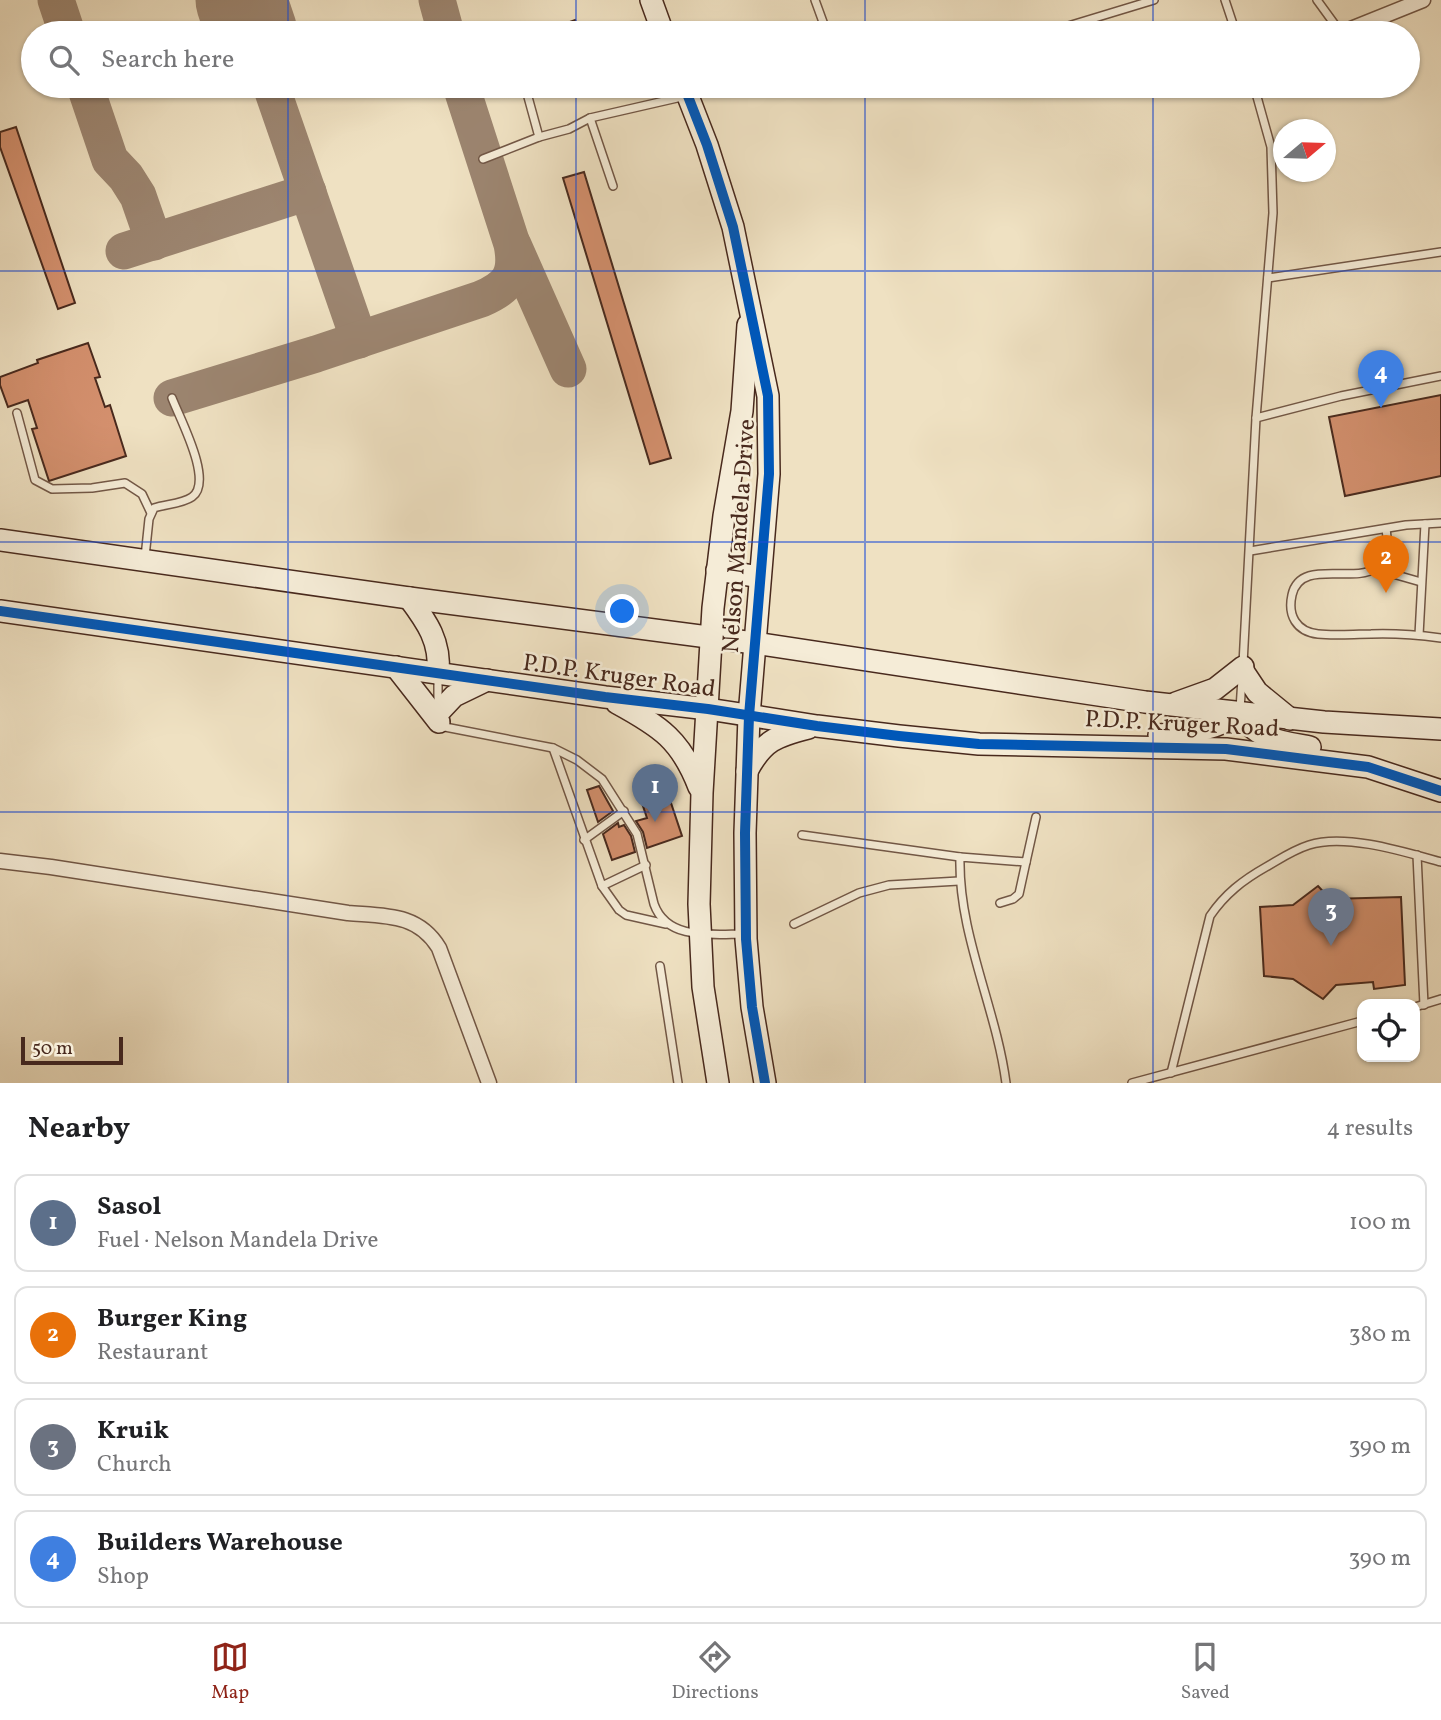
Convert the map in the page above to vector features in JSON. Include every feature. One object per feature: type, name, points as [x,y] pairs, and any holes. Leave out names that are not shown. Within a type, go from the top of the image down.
[{"type":"street","points":[[651,0],[659,21]]},
{"type":"street","points":[[1371,21],[1423,0]]},
{"type":"street","name":"Nelson Mandela Drive","points":[[689,98],[730,216],[760,347],[769,414],[769,474],[749,716],[746,933],[752,1007],[765,1083]]},
{"type":"street","name":"Nelson Mandela Drive","points":[[718,1083],[703,987],[699,904],[702,793],[710,638],[717,570],[742,411],[750,309]]},
{"type":"street","name":"P.D.P. Kruger Road","points":[[0,540],[409,598],[754,643],[1167,705],[1290,719],[1441,729]]},
{"type":"street","points":[[717,570],[760,577]]},
{"type":"street","points":[[409,598],[425,619],[436,641],[438,673]]},
{"type":"street","points":[[661,631],[692,621],[713,608]]},
{"type":"street","name":"P.D.P. Kruger Road","points":[[0,611],[817,726],[979,744],[1226,749],[1368,767],[1441,791]]},
{"type":"street","points":[[396,667],[438,717],[454,696],[488,680]]},
{"type":"street","points":[[1167,705],[1215,689],[1243,669],[1257,692],[1290,719]]},
{"type":"street","points":[[606,697],[653,723],[680,748],[702,793]]},
{"type":"street","points":[[1122,747],[1142,738],[1187,733],[1221,725],[1240,713],[1252,730],[1266,738],[1344,755],[1368,767]]},
{"type":"street","points":[[747,771],[769,742],[789,733],[817,726]]},
{"type":"street","points":[[0,861],[382,916],[420,926],[431,935],[439,948],[489,1083]]},
{"type":"lane","points":[[815,0],[823,21]]},
{"type":"lane","points":[[1079,21],[1130,3],[1154,0]]},
{"type":"lane","points":[[1224,0],[1232,21]]},
{"type":"lane","points":[[1317,0],[1332,21]]},
{"type":"lane","points":[[528,98],[539,137]]},
{"type":"lane","points":[[484,159],[539,137],[569,129],[590,118],[661,98]]},
{"type":"lane","points":[[1240,713],[1256,418],[1273,213],[1271,147],[1257,98]]},
{"type":"lane","points":[[590,118],[613,186]]},
{"type":"lane","points":[[1268,278],[1441,252]]},
{"type":"lane","points":[[1256,418],[1341,396],[1441,376]]},
{"type":"lane","points":[[145,561],[151,513],[155,508],[191,498],[199,491],[201,481],[199,468],[172,398]]},
{"type":"lane","points":[[17,413],[35,480],[52,489],[92,488],[125,483],[142,494],[151,513]]},
{"type":"lane","points":[[1250,551],[1441,523]]},
{"type":"lane","points":[[1419,635],[1425,524]]},
{"type":"lane","points":[[1386,529],[1385,559],[1371,571],[1326,574],[1299,580],[1294,585],[1291,598],[1290,607],[1294,618],[1307,631],[1319,634],[1419,635],[1441,638]]},
{"type":"lane","points":[[1379,566],[1393,574],[1420,582]]},
{"type":"lane","points":[[438,673],[438,717],[445,727],[553,748],[577,760],[602,779],[637,834],[654,904],[658,915],[666,924]]},
{"type":"lane","points":[[553,748],[602,886],[619,910],[626,915],[701,935],[746,933]]},
{"type":"lane","points":[[584,840],[624,811]]},
{"type":"lane","points":[[1000,903],[1019,894],[1035,817]]},
{"type":"lane","points":[[802,835],[1026,862]]},
{"type":"lane","points":[[1171,1073],[1210,916],[1224,896],[1251,875],[1311,844],[1353,843],[1441,862]]},
{"type":"lane","points":[[1417,855],[1424,1005]]},
{"type":"lane","points":[[960,856],[960,881],[977,968],[997,1038],[1006,1083]]},
{"type":"lane","points":[[602,886],[646,865]]},
{"type":"lane","points":[[794,924],[859,893],[917,883],[960,881]]},
{"type":"lane","points":[[660,966],[678,1083]]},
{"type":"lane","points":[[1420,1006],[1441,999]]},
{"type":"lane","points":[[1132,1083],[1357,1022]]},
{"type":"building","points":[[16,127],[75,303],[58,309],[0,147],[0,132]]},
{"type":"building","points":[[584,172],[671,458],[650,464],[563,178]]},
{"type":"building","points":[[88,343],[100,377],[95,378],[105,407],[110,405],[126,456],[49,481],[32,429],[37,428],[28,400],[8,407],[0,377],[38,363],[37,360]]},
{"type":"building","points":[[1441,395],[1441,476],[1345,496],[1329,417]]},
{"type":"building","points":[[599,786],[613,811],[598,822],[587,790]]},
{"type":"building","points":[[667,791],[682,836],[647,848],[643,832],[636,821],[647,818],[641,800]]},
{"type":"building","points":[[618,823],[619,827],[624,825],[631,836],[635,852],[612,860],[603,834]]},
{"type":"building","points":[[1318,886],[1330,899],[1401,897],[1405,985],[1374,989],[1373,982],[1336,985],[1323,999],[1293,979],[1264,976],[1260,907],[1293,905]]},
{"type":"taxiway","points":[[56,0],[63,21]]},
{"type":"taxiway","points":[[244,10],[270,0]]},
{"type":"taxiway","points":[[437,0],[443,21]]},
{"type":"taxiway","points":[[89,98],[110,160],[126,177],[138,196],[154,242]]},
{"type":"taxiway","points":[[275,98],[359,340]]},
{"type":"taxiway","points":[[172,398],[481,299],[505,284],[514,264],[512,244],[465,98]]},
{"type":"taxiway","points":[[124,251],[308,192]]},
{"type":"taxiway","points":[[513,245],[568,369]]},
{"type":"runway","points":[[241,0],[248,21]]},
{"type":"cycle path","points":[[689,98],[733,227],[768,396],[769,474],[749,716],[745,833],[746,939],[752,1007],[765,1083]]},
{"type":"cycle path","points":[[0,611],[899,736],[979,744],[1226,749],[1368,767],[1441,791]]},
{"type":"place","name":"Builders Warehouse","points":[[1381,408]]},
{"type":"place","name":"Burger King","points":[[1386,593]]},
{"type":"place","name":"Sasol","points":[[655,822]]},
{"type":"place","name":"Kruik","points":[[1331,946]]}]
